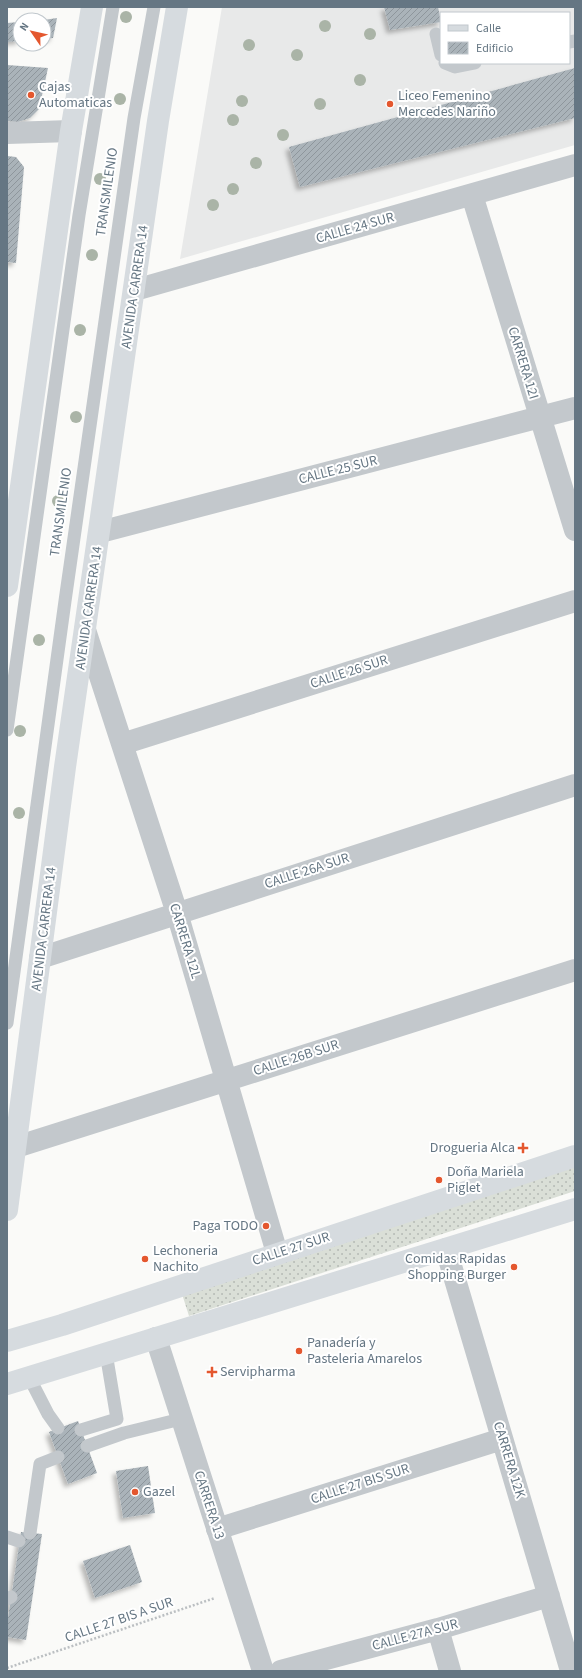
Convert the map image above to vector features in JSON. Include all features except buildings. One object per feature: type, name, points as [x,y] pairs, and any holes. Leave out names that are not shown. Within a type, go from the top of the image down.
[{"type":"main road","points":[[7,586],[71,131],[92,7]]},
{"type":"main road","name":"AVENIDA CARRERA 14","points":[[7,1210],[85,630],[135,290],[158,121],[177,7]]},
{"type":"main road","name":"CALLE 27 SUR","points":[[7,1341],[62,1325],[276,1253],[575,1156]]},
{"type":"main road","points":[[7,1384],[575,1209]]},
{"type":"street","points":[[7,133],[71,131]]},
{"type":"street","name":"CALLE 24 SUR","points":[[135,290],[575,165]]},
{"type":"street","name":"CARRERA 12I","points":[[472,194],[575,530]]},
{"type":"street","name":"CALLE 25 SUR","points":[[100,532],[575,408]]},
{"type":"street","name":"CALLE 26 SUR","points":[[122,744],[575,601]]},
{"type":"street","name":"CARRERA 12L","points":[[85,630],[177,912],[276,1253]]},
{"type":"street","name":"CALLE 26A SUR","points":[[40,958],[177,912],[575,785]]},
{"type":"street","name":"CALLE 26B SUR","points":[[16,1147],[575,970]]},
{"type":"street","name":"CARRERA 12K","points":[[446,1249],[572,1671]]},
{"type":"street","name":"CARRERA 13","points":[[156,1338],[263,1671]]},
{"type":"street","name":"CALLE 27 BIS SUR","points":[[217,1529],[502,1439]]},
{"type":"street","name":"CALLE 27A SUR","points":[[281,1671],[438,1629],[549,1596]]},
{"type":"street","points":[[438,1629],[450,1671]]},
{"type":"lane","name":"TRANSMILENIO","points":[[7,730],[80,215],[113,7]]},
{"type":"lane","name":"TRANSMILENIO","points":[[7,1023],[65,601],[134,118],[154,7]]},
{"type":"lane","points":[[436,34],[440,51]]},
{"type":"lane","points":[[448,64],[455,67],[470,64]]},
{"type":"lane","points":[[106,1353],[117,1419],[124,1433]]},
{"type":"lane","points":[[29,1377],[48,1414],[58,1428]]},
{"type":"lane","points":[[81,1430],[117,1419]]},
{"type":"lane","points":[[87,1446],[124,1433],[181,1419]]},
{"type":"lane","points":[[19,1537],[40,1464],[58,1457]]},
{"type":"path","name":"CALLE 27 BIS A SUR","points":[[7,1668],[237,1591]]},
{"type":"shaded area","name":"Liceo Femenino Mercedes Nariño","points":[[222,7],[575,7],[575,145],[180,259]]},
{"type":"shaded area","points":[[575,1167],[575,1191],[189,1316],[182,1294]]},
{"type":"place","name":"Cajas Automaticas","points":[[31,95]]},
{"type":"place","name":"Liceo Femenino Mercedes Nariño","points":[[390,104]]},
{"type":"place","name":"Drogueria Alca","points":[[523,1148]]},
{"type":"place","name":"Doña Mariela Piglet","points":[[439,1180]]},
{"type":"place","name":"Paga TODO","points":[[266,1226]]},
{"type":"place","name":"Lechoneria Nachito","points":[[145,1259]]},
{"type":"place","name":"Comidas Rapidas Shopping Burger","points":[[514,1267]]},
{"type":"place","name":"Panadería y Pasteleria Amarelos","points":[[299,1351]]},
{"type":"place","name":"Servipharma","points":[[212,1372]]},
{"type":"place","name":"Gazel","points":[[135,1492]]}]
